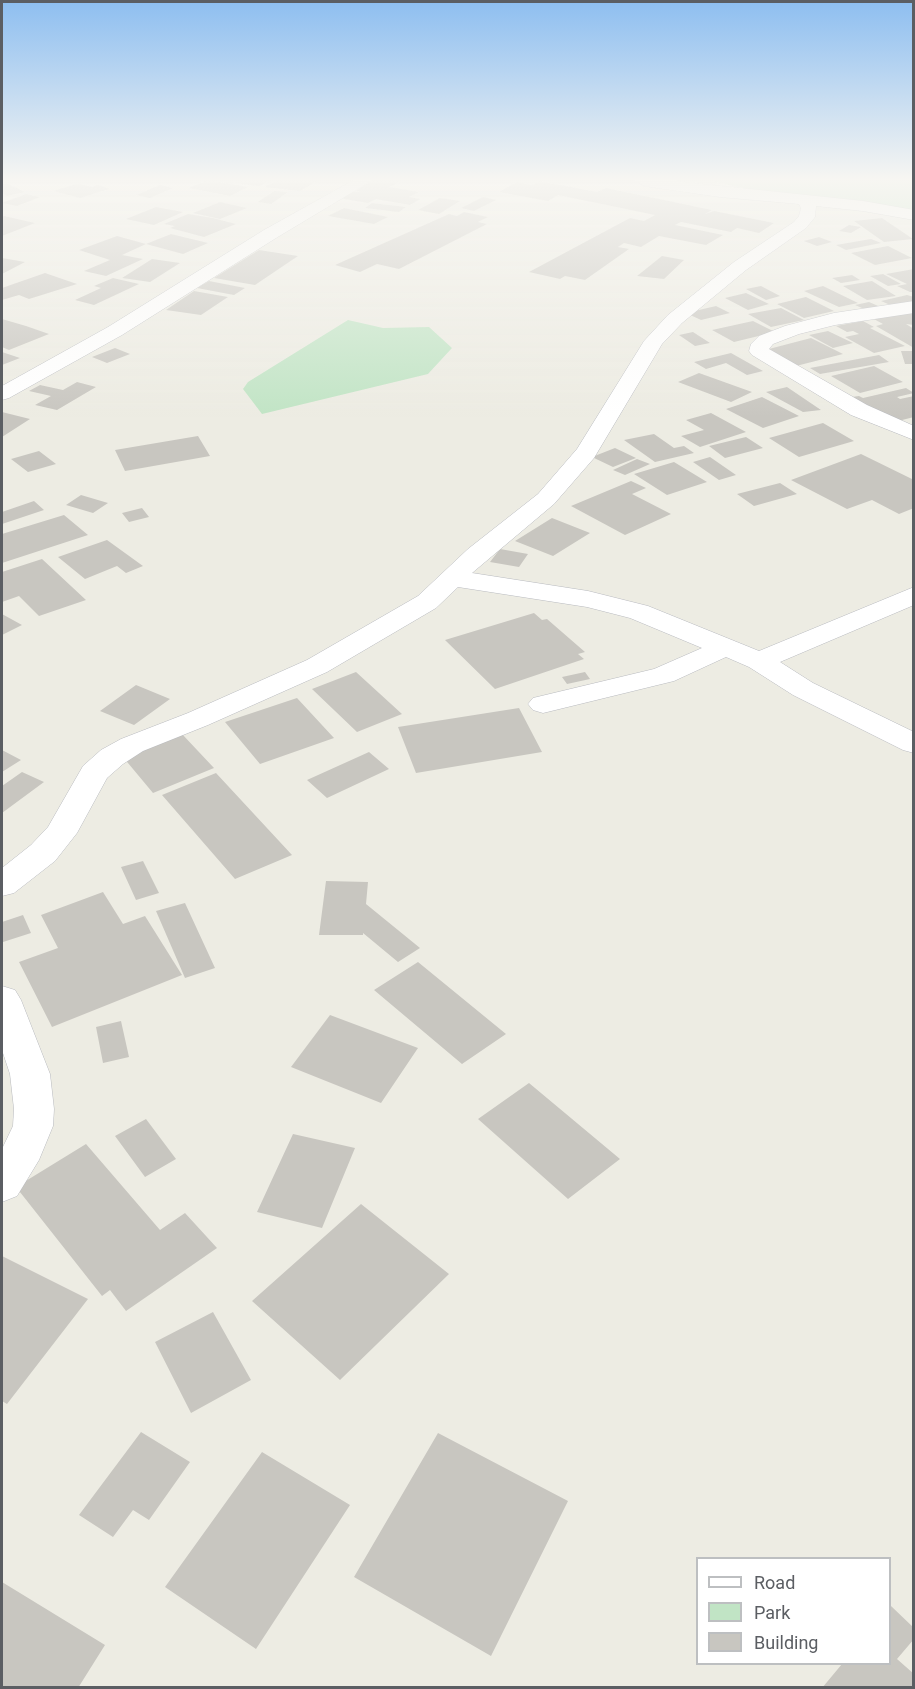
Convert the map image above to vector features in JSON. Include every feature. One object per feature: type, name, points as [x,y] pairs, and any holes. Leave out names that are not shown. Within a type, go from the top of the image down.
[{"type":"street","points":[[2,394],[115,331],[229,260]]},
{"type":"street","points":[[2,885],[43,853],[61,833],[94,773],[112,757],[132,745],[208,715],[317,666],[427,602],[477,554],[546,499],[586,453],[654,341],[700,298],[749,260]]},
{"type":"street","points":[[914,307],[834,319],[792,330],[766,340],[761,344],[759,351],[859,410],[914,434]]},
{"type":"street","points":[[452,578],[588,599],[639,612],[759,661],[803,689],[914,744]]},
{"type":"street","points":[[759,661],[914,595]]},
{"type":"street","points":[[543,704],[664,675],[724,648]]},
{"type":"street","points":[[2,1000],[30,1074],[34,1109],[33,1126],[24,1148],[2,1185]]},
{"type":"green space","points":[[348,320],[383,328],[429,327],[452,348],[428,374],[262,414],[243,389],[248,382]]},
{"type":"building","points":[[2,260],[25,262],[2,274]]},
{"type":"building","points":[[110,260],[141,260],[106,276],[84,271]]},
{"type":"building","points":[[151,260],[180,263],[150,282],[122,278]]},
{"type":"building","points":[[243,260],[292,260],[255,285],[214,278]]},
{"type":"building","points":[[347,260],[417,260],[399,269],[377,264],[360,272],[335,265]]},
{"type":"building","points":[[552,260],[614,260],[585,280],[565,276],[560,279],[529,272]]},
{"type":"building","points":[[657,260],[684,260],[664,279],[637,276]]},
{"type":"building","points":[[865,260],[902,260],[875,265]]},
{"type":"building","points":[[914,269],[914,292],[897,286],[907,284],[886,274]]},
{"type":"building","points":[[45,273],[77,284],[29,299],[19,295],[2,300],[2,288]]},
{"type":"building","points":[[883,274],[901,284],[888,286],[870,276]]},
{"type":"building","points":[[852,275],[860,280],[841,283],[832,278]]},
{"type":"building","points":[[113,278],[139,284],[94,305],[75,300],[101,288],[94,286]]},
{"type":"building","points":[[209,281],[245,288],[234,295],[197,288]]},
{"type":"building","points":[[872,281],[896,296],[867,300],[843,286]]},
{"type":"building","points":[[761,286],[780,296],[766,300],[746,289]]},
{"type":"building","points":[[823,286],[858,303],[839,307],[804,291]]},
{"type":"building","points":[[194,291],[228,297],[201,315],[166,310]]},
{"type":"building","points":[[746,293],[769,304],[748,310],[725,298]]},
{"type":"building","points":[[907,295],[914,297],[914,303],[895,307],[881,301]]},
{"type":"building","points":[[806,297],[834,311],[804,318],[777,304]]},
{"type":"building","points":[[869,302],[883,308],[869,311],[855,305]]},
{"type":"building","points":[[716,306],[730,313],[701,320],[686,313]]},
{"type":"building","points":[[781,308],[804,320],[771,327],[748,314]]},
{"type":"building","points":[[914,310],[914,325],[906,324],[914,329],[914,348],[876,326],[883,324],[872,318]]},
{"type":"building","points":[[2,319],[49,334],[9,350],[2,347]]},
{"type":"building","points":[[753,321],[775,332],[734,342],[712,330]]},
{"type":"building","points":[[863,321],[874,327],[870,328],[905,346],[874,353],[845,337],[859,334],[853,331],[847,332],[836,326]]},
{"type":"building","points":[[828,331],[853,343],[833,348],[809,335]]},
{"type":"building","points":[[693,332],[710,343],[695,346],[679,335]]},
{"type":"building","points":[[811,338],[843,354],[796,366],[765,350]]},
{"type":"building","points":[[115,348],[130,354],[107,363],[92,357]]},
{"type":"building","points":[[901,351],[914,351],[914,364],[905,364]]},
{"type":"building","points":[[2,352],[20,358],[2,365]]},
{"type":"building","points":[[731,353],[763,371],[747,375],[726,363],[706,369],[694,362]]},
{"type":"building","points":[[879,355],[889,362],[820,374],[810,368]]},
{"type":"building","points":[[874,366],[903,382],[860,393],[831,376]]},
{"type":"building","points":[[699,373],[752,392],[731,402],[678,382]]},
{"type":"building","points":[[77,382],[96,387],[57,410],[35,405],[51,396],[29,391],[40,385],[63,390]]},
{"type":"building","points":[[787,387],[821,410],[803,412],[766,392]]},
{"type":"building","points":[[906,388],[914,393],[897,397],[900,399],[914,396],[914,417],[894,422],[852,397],[863,398]]},
{"type":"building","points":[[762,397],[799,416],[763,428],[726,409]]},
{"type":"building","points":[[2,412],[30,419],[2,437]]},
{"type":"building","points":[[711,413],[746,432],[700,447],[681,436],[704,430],[686,420]]},
{"type":"building","points":[[823,423],[854,441],[799,457],[769,438]]},
{"type":"building","points":[[654,434],[674,448],[684,446],[694,453],[655,462],[624,440]]},
{"type":"building","points":[[198,436],[210,456],[125,471],[115,450]]},
{"type":"building","points":[[746,437],[763,448],[725,458],[709,446]]},
{"type":"building","points":[[615,448],[636,458],[613,467],[592,457]]},
{"type":"building","points":[[39,451],[56,464],[28,472],[11,459]]},
{"type":"building","points":[[861,454],[914,480],[914,508],[899,514],[872,500],[847,509],[791,480]]},
{"type":"building","points":[[710,457],[736,475],[719,480],[693,462]]},
{"type":"building","points":[[637,459],[650,464],[625,475],[613,470]]},
{"type":"building","points":[[674,462],[707,482],[667,495],[634,474]]},
{"type":"building","points":[[631,481],[646,488],[632,494],[671,514],[625,535],[571,506]]},
{"type":"building","points":[[780,483],[797,494],[754,506],[737,494]]},
{"type":"building","points":[[81,495],[108,503],[93,513],[66,505]]},
{"type":"building","points":[[34,501],[44,510],[2,524],[2,512]]},
{"type":"building","points":[[142,508],[149,517],[129,522],[122,513]]},
{"type":"building","points":[[64,515],[88,535],[2,563],[2,534]]},
{"type":"building","points":[[552,518],[590,533],[553,556],[515,541]]},
{"type":"building","points":[[107,540],[143,566],[126,573],[117,566],[85,579],[58,557]]},
{"type":"building","points":[[500,549],[528,554],[519,567],[490,562]]},
{"type":"building","points":[[42,559],[86,600],[39,616],[19,596],[2,602],[2,572]]},
{"type":"building","points":[[534,613],[542,620],[547,619],[585,652],[578,654],[584,659],[495,689],[445,640]]},
{"type":"building","points":[[2,614],[22,625],[2,635]]},
{"type":"building","points":[[356,672],[402,714],[357,732],[312,689]]},
{"type":"building","points":[[585,672],[590,679],[567,684],[562,677]]},
{"type":"building","points":[[136,685],[170,699],[134,725],[100,711]]},
{"type":"building","points":[[297,698],[334,738],[260,764],[225,722]]},
{"type":"building","points":[[519,708],[542,752],[416,773],[398,727]]},
{"type":"building","points":[[182,734],[214,768],[153,793],[123,757]]},
{"type":"building","points":[[2,750],[21,760],[2,772]]},
{"type":"building","points":[[369,752],[389,769],[327,798],[307,780]]},
{"type":"building","points":[[22,772],[44,782],[2,813],[2,786]]},
{"type":"building","points":[[216,773],[292,855],[235,879],[162,795]]},
{"type":"building","points":[[143,861],[159,893],[136,900],[121,867]]},
{"type":"building","points":[[326,881],[368,882],[366,904],[420,948],[398,962],[363,933],[363,935],[319,935]]},
{"type":"building","points":[[103,892],[123,924],[145,916],[182,975],[52,1027],[19,962],[58,948],[41,915]]},
{"type":"building","points":[[185,903],[215,968],[185,978],[156,911]]},
{"type":"building","points":[[23,915],[31,933],[3,942],[2,922]]},
{"type":"building","points":[[418,962],[506,1034],[462,1064],[374,990]]},
{"type":"building","points":[[330,1015],[418,1048],[381,1103],[291,1067]]},
{"type":"building","points":[[121,1021],[129,1057],[103,1063],[96,1027]]},
{"type":"building","points":[[529,1083],[620,1159],[568,1199],[478,1119]]},
{"type":"building","points":[[146,1119],[176,1159],[145,1177],[115,1136]]},
{"type":"building","points":[[293,1134],[355,1148],[322,1228],[257,1212]]},
{"type":"building","points":[[86,1144],[160,1230],[185,1213],[217,1248],[126,1311],[110,1290],[102,1296],[16,1187]]},
{"type":"building","points":[[361,1204],[449,1274],[340,1380],[252,1301]]},
{"type":"building","points":[[2,1256],[88,1299],[7,1404],[2,1401]]},
{"type":"building","points":[[213,1312],[251,1380],[191,1413],[155,1342]]},
{"type":"building","points":[[141,1432],[190,1462],[149,1520],[133,1510],[113,1537],[79,1515]]},
{"type":"building","points":[[438,1433],[568,1501],[491,1656],[354,1577]]},
{"type":"building","points":[[262,1452],[350,1505],[256,1649],[165,1587]]},
{"type":"building","points":[[2,1582],[105,1645],[78,1688],[2,1688]]},
{"type":"building","points":[[891,1606],[914,1628],[914,1639],[897,1659],[914,1674],[914,1688],[822,1688],[841,1665],[891,1665]]}]
